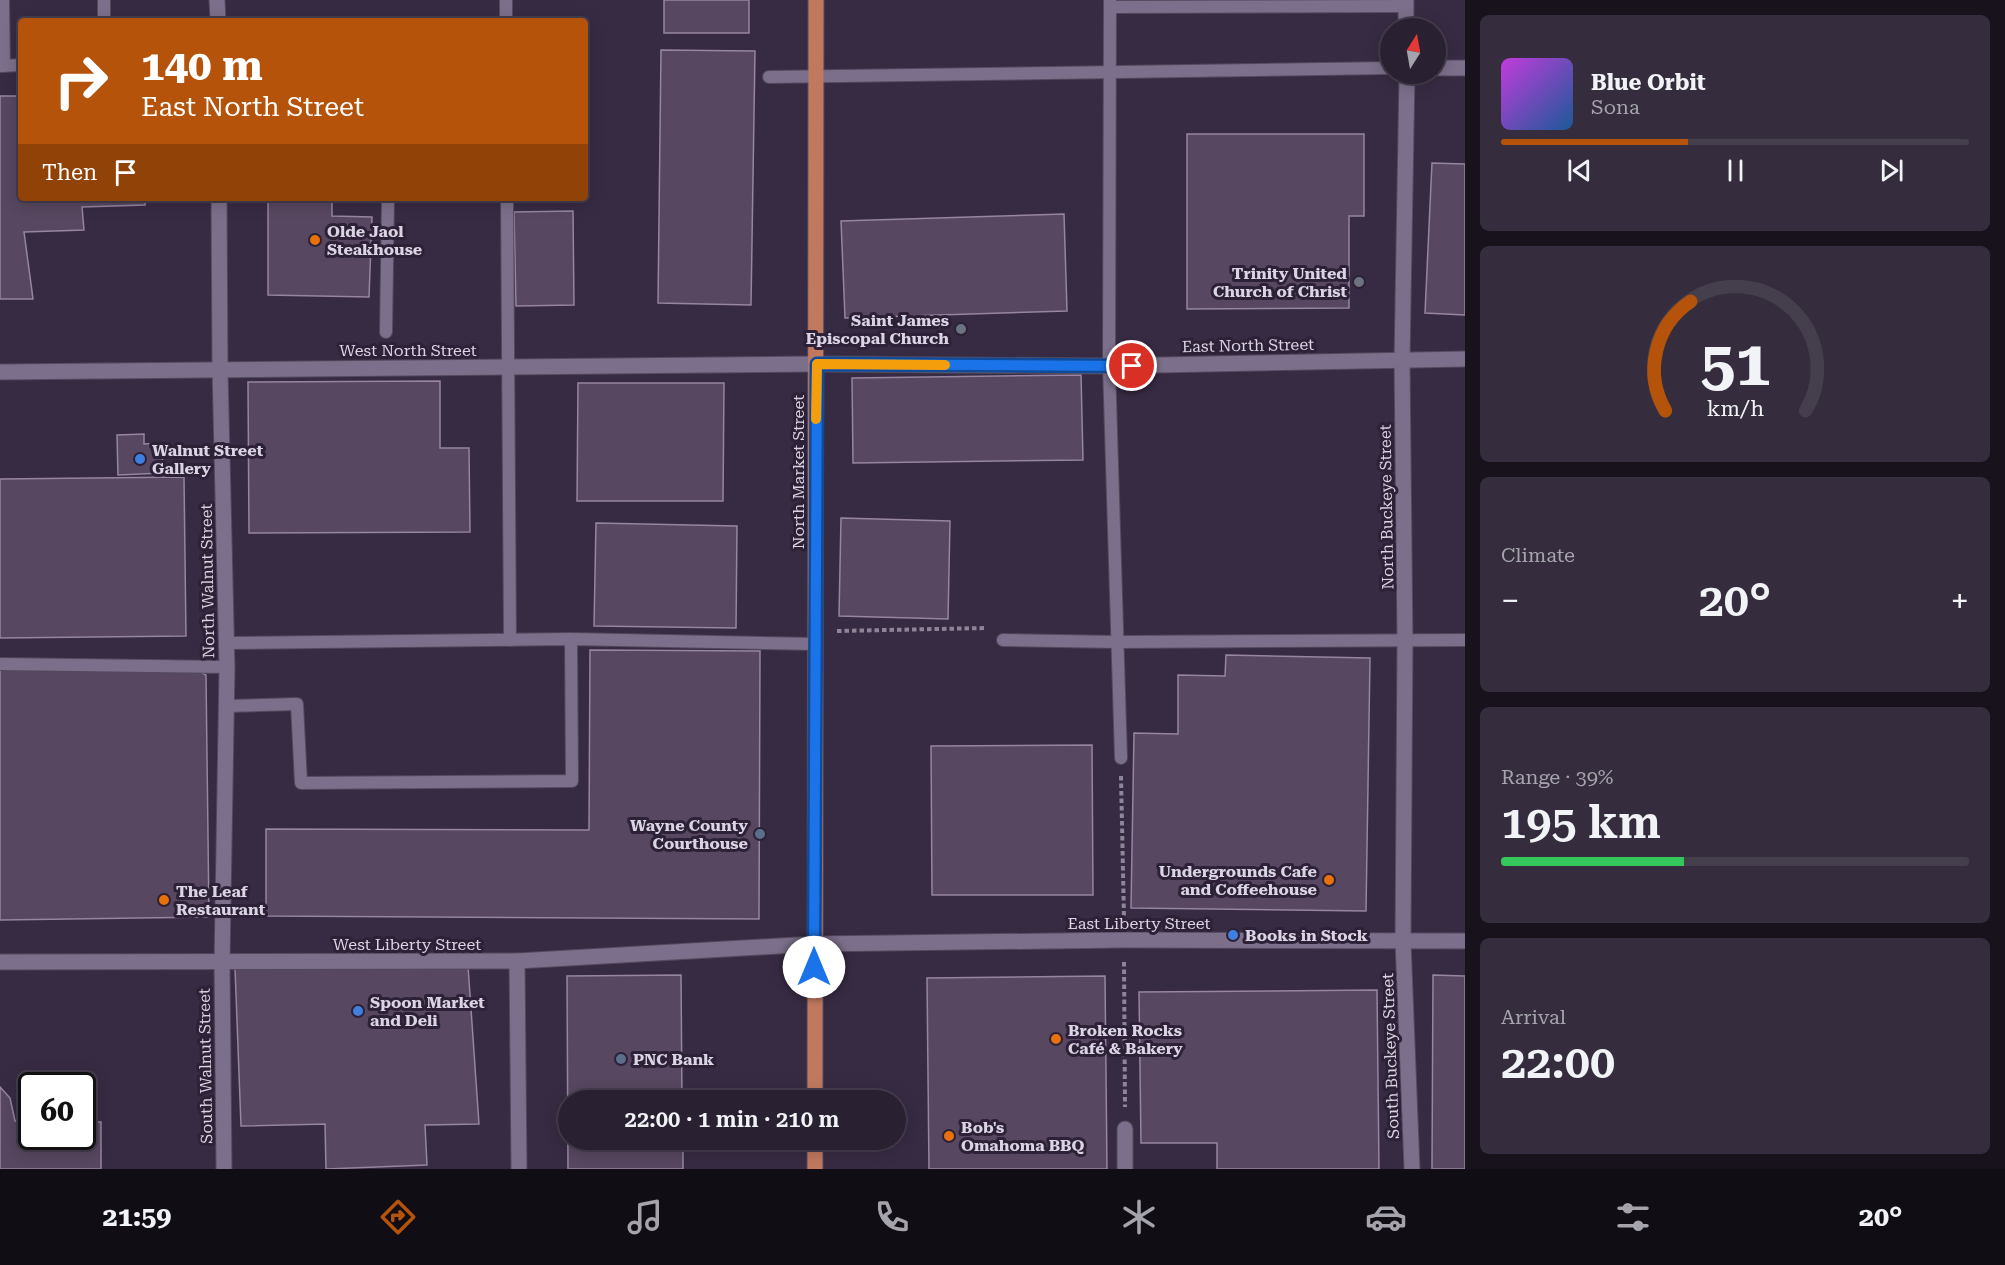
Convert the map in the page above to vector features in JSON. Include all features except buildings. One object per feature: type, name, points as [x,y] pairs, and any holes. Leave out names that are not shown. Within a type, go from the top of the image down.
[{"type":"main road","name":"North Market Street","points":[[814,1090],[818,76],[816,0]]},
{"type":"main road","points":[[815,1150],[815,1169]]},
{"type":"street","points":[[217,0],[218,18]]},
{"type":"street","points":[[1446,68],[1465,68]]},
{"type":"street","name":"North Buckeye Street","points":[[1403,941],[1405,641],[1402,360],[1407,84]]},
{"type":"street","name":"North Walnut Street","points":[[219,201],[220,369],[227,643],[222,963]]},
{"type":"street","name":"East North Street","points":[[817,364],[1109,366],[1465,359]]},
{"type":"street","name":"West North Street","points":[[0,372],[817,364]]},
{"type":"street","name":"East Liberty Street","points":[[814,944],[1124,940],[1465,941]]},
{"type":"street","name":"South Buckeye Street","points":[[1403,941],[1412,1169]]},
{"type":"street","name":"West Liberty Street","points":[[0,962],[517,961],[814,944]]},
{"type":"street","points":[[517,961],[519,1169]]},
{"type":"street","name":"South Walnut Street","points":[[222,963],[224,1169]]},
{"type":"street","points":[[1125,1129],[1125,1169]]},
{"type":"lane","points":[[3,0],[2,66],[18,65]]},
{"type":"lane","points":[[104,0],[104,18]]},
{"type":"lane","points":[[506,0],[506,18]]},
{"type":"lane","points":[[1120,758],[1109,366],[1112,74],[1110,4],[1406,3]]},
{"type":"lane","points":[[769,77],[1112,74],[1380,68]]},
{"type":"lane","points":[[386,332],[388,201]]},
{"type":"lane","points":[[507,201],[510,640]]},
{"type":"lane","points":[[227,643],[815,638]]},
{"type":"lane","points":[[226,706],[297,704],[301,783],[572,781],[571,639]]},
{"type":"lane","points":[[1003,640],[1117,642],[1465,640]]},
{"type":"lane","points":[[0,664],[227,667]]},
{"type":"path","points":[[815,638],[987,628]]},
{"type":"path","points":[[1120,758],[1125,1129]]},
{"type":"slow traffic","points":[[816,419],[817,364],[945,365]]},
{"type":"place","name":"Olde Jaol Steakhouse","points":[[315,240]]},
{"type":"place","name":"Trinity United Church of Christ","points":[[1359,282]]},
{"type":"place","name":"Saint James Episcopal Church","points":[[961,329]]},
{"type":"place","name":"Walnut Street Gallery","points":[[140,459]]},
{"type":"place","name":"Wayne County Courthouse","points":[[760,834]]},
{"type":"place","name":"Undergrounds Cafe and Coffeehouse","points":[[1329,880]]},
{"type":"place","name":"The Leaf Restaurant","points":[[164,900]]},
{"type":"place","name":"Books in Stock","points":[[1233,935]]},
{"type":"place","name":"Spoon Market and Deli","points":[[358,1011]]},
{"type":"place","name":"Broken Rocks Café & Bakery","points":[[1056,1039]]},
{"type":"place","name":"PNC Bank","points":[[621,1059]]},
{"type":"place","name":"Bob's Omahoma BBQ","points":[[949,1136]]},
{"type":"route","points":[[814,967],[817,364],[1132,366]]}]
